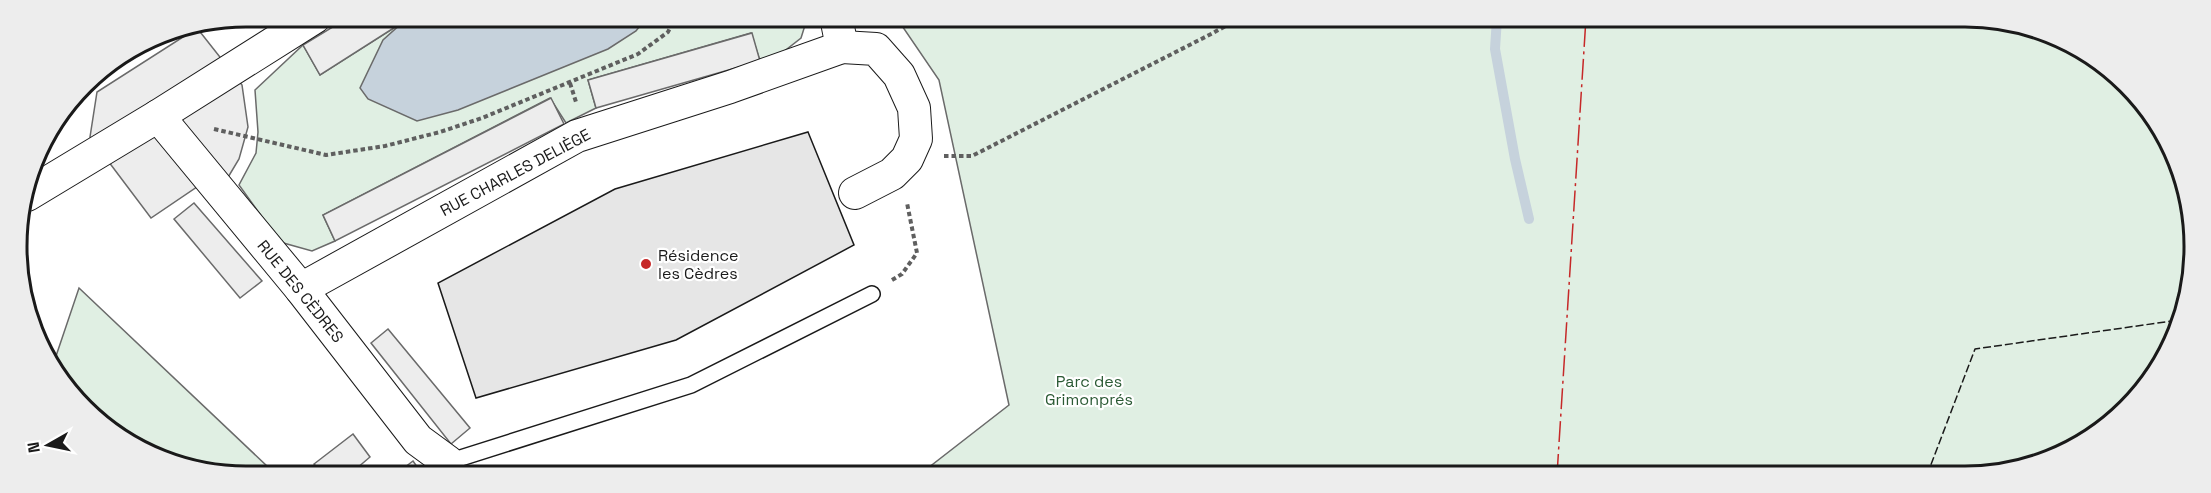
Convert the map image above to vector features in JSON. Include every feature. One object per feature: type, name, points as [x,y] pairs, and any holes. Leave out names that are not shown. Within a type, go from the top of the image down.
[{"type":"street","points":[[34,191],[299,27]]},
{"type":"street","name":"RUE CHARLES DELIÈGE","points":[[301,289],[577,136],[730,87],[839,32],[876,49],[898,75],[914,108],[916,139],[901,163]]},
{"type":"street","name":"RUE DES CÈDRES","points":[[158,116],[301,289],[418,440],[448,462]]},
{"type":"street","points":[[855,194],[901,163]]},
{"type":"lane","points":[[448,462],[691,385],[872,294]]},
{"type":"path","points":[[212,129],[326,155],[407,141],[482,118],[638,54],[668,33],[671,27]]},
{"type":"path","points":[[872,294],[902,274],[917,253],[901,163],[941,156],[972,156],[1224,27]]},
{"type":"green space","points":[[395,27],[804,27],[801,38],[778,56],[760,61],[751,33],[588,80],[596,108],[566,123],[550,98],[323,215],[335,241],[312,251],[280,242],[239,185],[256,153],[258,132],[255,90],[303,45],[320,75]]},
{"type":"green space","name":"Parc des Grimonprés","points":[[903,27],[1979,27],[2007,31],[2035,39],[2074,56],[2109,81],[2139,113],[2161,149],[2177,190],[2184,232],[2184,261],[2180,289],[2172,317],[2155,356],[2130,391],[2109,412],[2074,437],[2048,449],[2021,459],[1979,466],[931,466],[1009,405],[939,80]]},
{"type":"green space","points":[[79,288],[267,466],[232,466],[190,459],[137,437],[91,402],[56,356]]},
{"type":"shaded area","points":[[333,27],[395,27],[320,75],[303,45]]},
{"type":"shaded area","points":[[398,27],[639,27],[608,49],[458,110],[417,121],[368,99],[360,88],[383,40]]},
{"type":"shaded area","points":[[200,32],[242,85],[248,127],[239,159],[227,179],[197,187],[151,218],[90,137],[97,92],[185,36]]},
{"type":"shaded area","points":[[752,33],[760,61],[596,108],[588,80]]},
{"type":"shaded area","points":[[551,98],[564,124],[335,241],[323,215]]},
{"type":"shaded area","points":[[194,203],[262,281],[240,298],[174,219]]},
{"type":"shaded area","points":[[388,329],[470,428],[451,444],[371,343]]},
{"type":"shaded area","points":[[353,434],[370,457],[359,466],[316,466],[314,464]]},
{"type":"shaded area","points":[[413,461],[416,466],[406,466]]},
{"type":"building","name":"Résidence les Cèdres","points":[[808,132],[854,245],[676,340],[476,398],[438,283],[615,189]]},
{"type":"waterway","points":[[1496,27],[1495,49],[1515,159],[1529,219]]},
{"type":"fence","points":[[1930,466],[1975,349],[2170,321]]},
{"type":"power","points":[[1558,466],[1585,27]]},
{"type":"place","name":"Résidence les Cèdres","points":[[646,264]]}]
